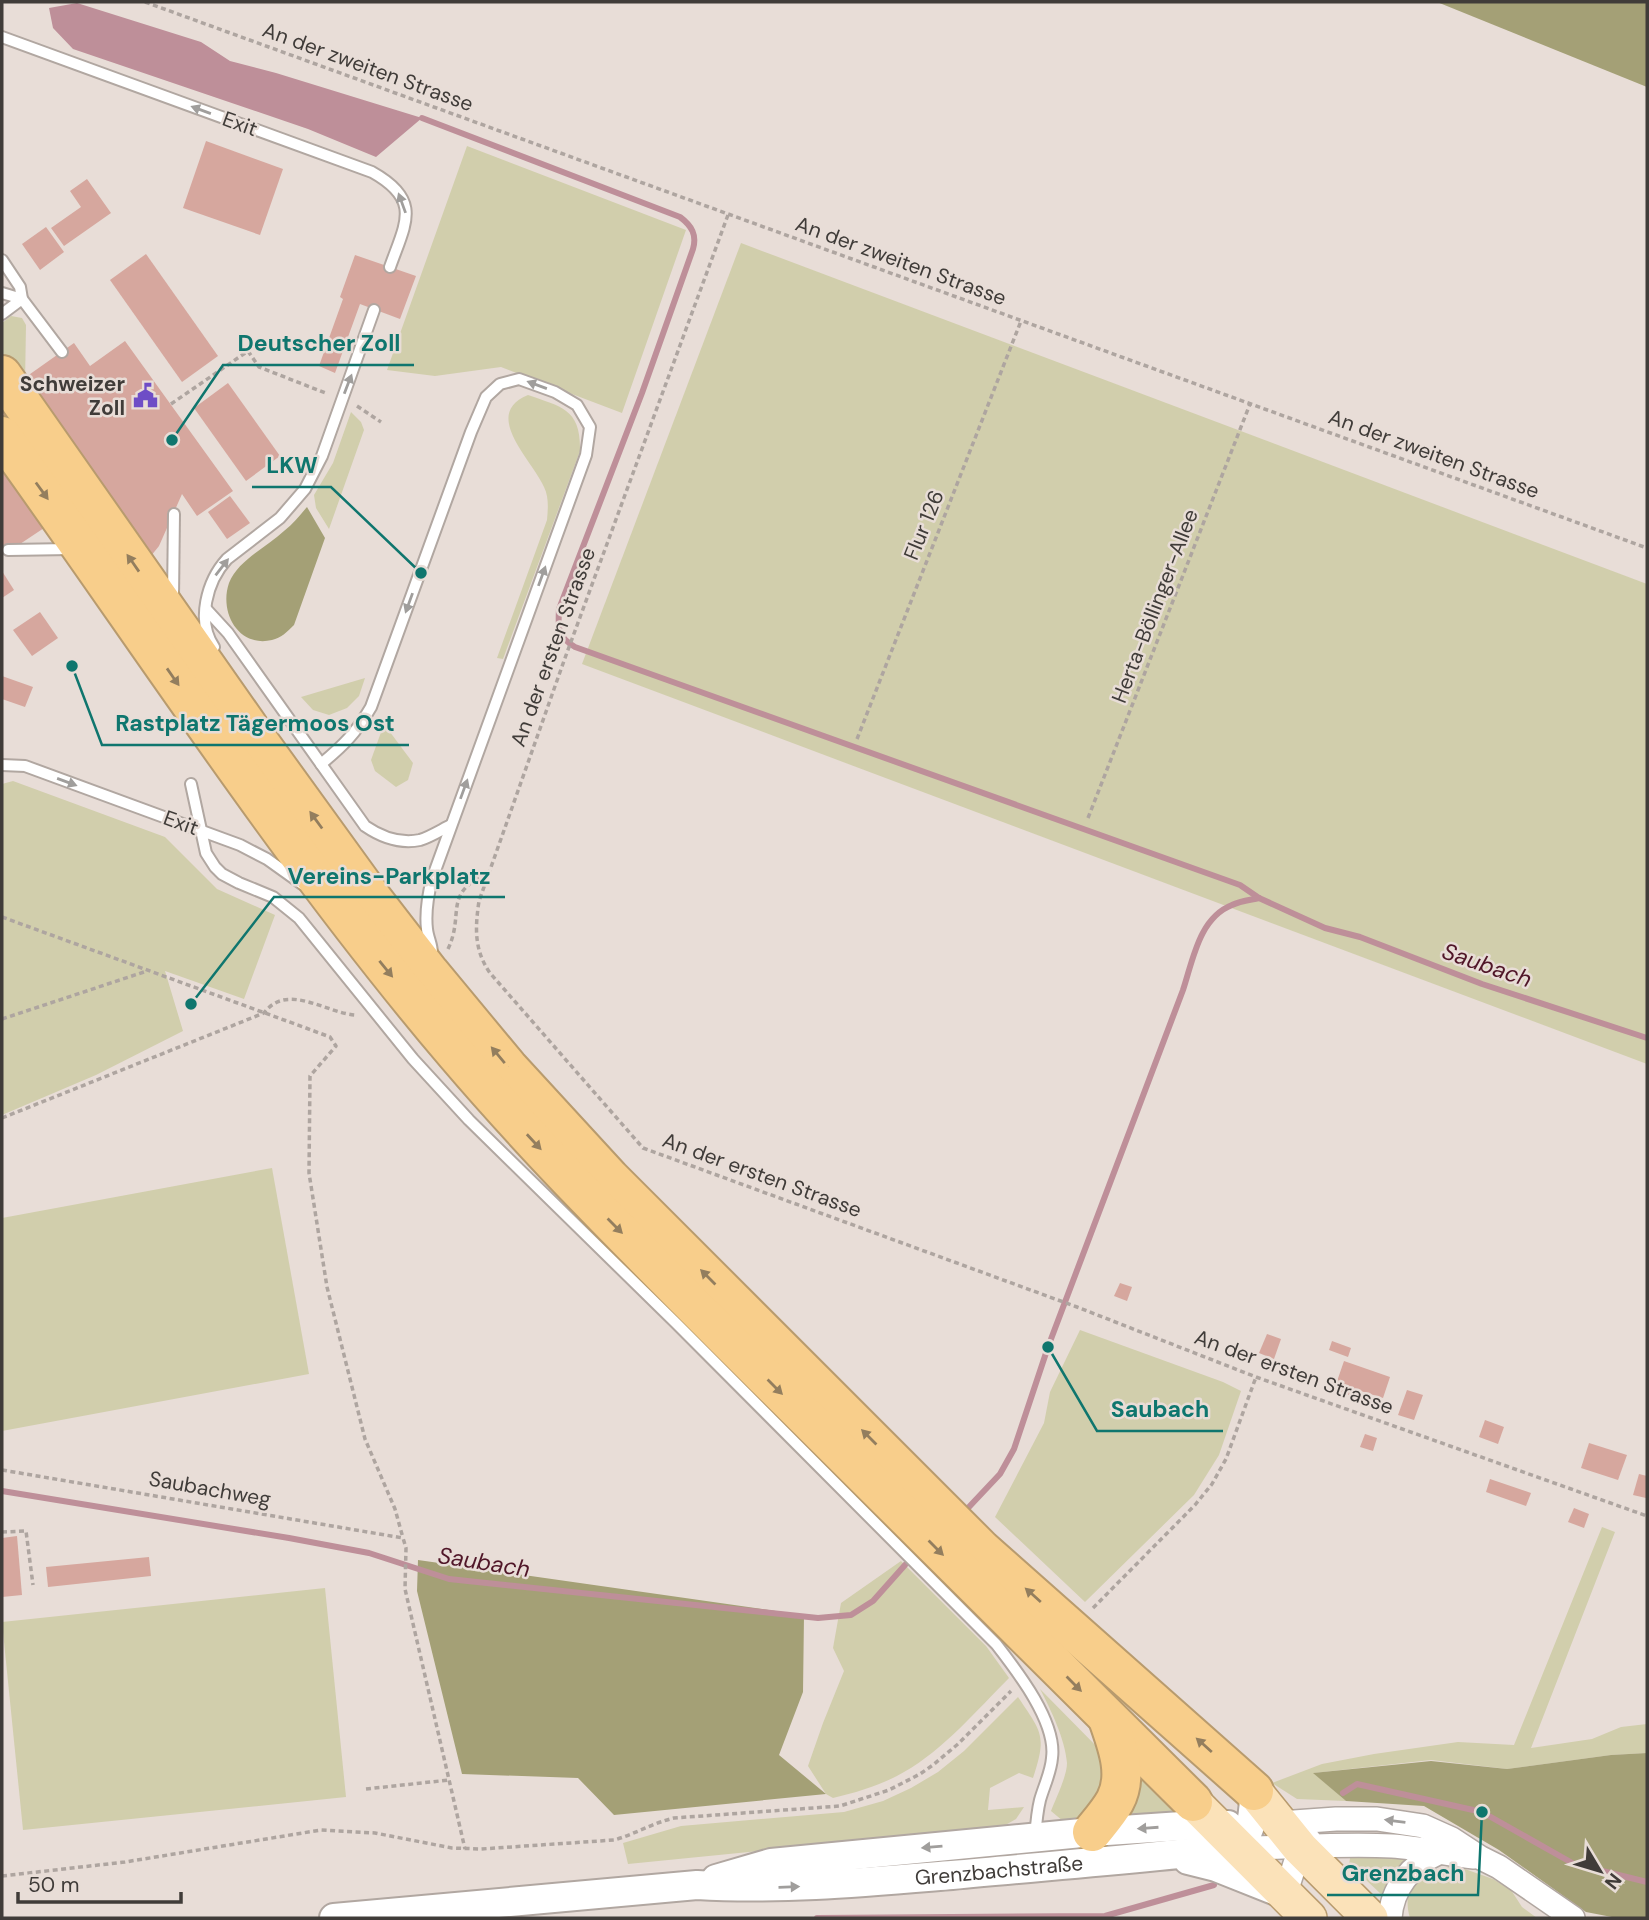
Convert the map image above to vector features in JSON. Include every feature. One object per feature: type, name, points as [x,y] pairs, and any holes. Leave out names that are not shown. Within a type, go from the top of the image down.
[{"type":"highway","points":[[2,375],[190,614],[257,728],[372,898],[439,961],[508,1067],[601,1169],[991,1558],[1248,1823]]},
{"type":"highway","points":[[2,436],[258,799],[344,915],[458,1057],[567,1177],[1107,1717],[1248,1823]]},
{"type":"highway","points":[[1092,1832],[1108,1813],[1120,1788],[1121,1765],[1107,1717]]},
{"type":"main road","points":[[1248,1823],[1297,1906]]},
{"type":"main road","points":[[1248,1823],[1370,1918]]},
{"type":"street","points":[[1248,1823],[1336,1819]]},
{"type":"street","points":[[1248,1823],[1377,1819],[1423,1826],[1452,1839],[1516,1878],[1573,1918]]},
{"type":"street","name":"Grenzbachstraße","points":[[1033,1853],[1092,1832],[1248,1823]]},
{"type":"street","name":"Grenzbachstraße","points":[[334,1918],[697,1885],[771,1863],[1033,1853],[1161,1857],[1248,1823]]},
{"type":"street","points":[[1248,1823],[1342,1845],[1395,1846],[1480,1858]]},
{"type":"street","points":[[1248,1823],[1297,1906]]},
{"type":"street","points":[[1390,1918],[1394,1897],[1411,1870],[1424,1859],[1438,1853]]},
{"type":"street","points":[[1161,1857],[1184,1859],[1216,1867],[1297,1906]]},
{"type":"lane","name":"Exit","points":[[2,37],[372,172],[386,180],[397,189],[404,200],[407,214],[390,267]]},
{"type":"lane","points":[[2,260],[20,287],[22,299],[62,352]]},
{"type":"lane","points":[[2,293],[22,299]]},
{"type":"lane","points":[[2,314],[22,299]]},
{"type":"lane","points":[[190,614],[227,559],[280,518],[305,489],[322,456],[374,310]]},
{"type":"lane","points":[[321,764],[348,742],[371,708],[466,445],[486,397],[500,384],[520,379],[555,392],[577,405],[590,427],[586,455],[427,898],[426,931],[439,961]]},
{"type":"lane","points":[[174,514],[190,614]]},
{"type":"lane","points":[[8,550],[84,550]]},
{"type":"lane","points":[[190,614],[206,621],[210,641],[217,652]]},
{"type":"lane","points":[[190,614],[228,633],[365,826],[377,834],[398,841],[421,840],[451,825]]},
{"type":"lane","name":"Exit","points":[[2,765],[25,766],[240,845],[267,859],[344,915]]},
{"type":"lane","points":[[191,784],[206,853],[215,867],[239,883],[272,897],[299,918],[413,1059],[469,1120],[996,1643],[1042,1715],[1053,1743],[1052,1760],[1037,1814],[1033,1853]]},
{"type":"path","name":"An der zweiten Strasse","points":[[145,2],[1647,548]]},
{"type":"path","name":"An der ersten Strasse","points":[[728,215],[488,873],[476,922],[478,948],[485,966],[643,1148],[1077,1307],[1256,1377],[1647,1516]]},
{"type":"path","name":"Flur 126","points":[[857,739],[1021,321]]},
{"type":"path","points":[[171,404],[248,351],[259,367],[354,404],[381,422]]},
{"type":"path","name":"Herta-Böllinger-Allee","points":[[1088,818],[1250,404]]},
{"type":"path","points":[[439,961],[454,932],[459,896],[470,883],[488,873]]},
{"type":"path","points":[[2,917],[330,1037],[336,1046],[310,1076],[309,1173],[327,1287],[366,1439],[396,1509],[406,1548],[405,1589],[465,1849]]},
{"type":"path","points":[[2,1018],[149,970]]},
{"type":"path","points":[[2,1118],[264,1013],[269,1006],[284,999],[293,998],[345,1014],[359,1015]]},
{"type":"path","points":[[1092,1609],[1195,1505],[1212,1484],[1226,1459],[1256,1377]]},
{"type":"path","name":"Saubachweg","points":[[2,1470],[403,1538]]},
{"type":"path","points":[[2,1532],[26,1531],[33,1586]]},
{"type":"path","points":[[2,1876],[125,1863],[321,1830],[375,1833],[452,1848],[481,1849],[614,1840],[674,1818],[840,1806],[889,1790],[920,1774],[958,1744],[1014,1688]]},
{"type":"path","points":[[366,1789],[449,1780]]},
{"type":"shaded area","points":[[1437,2],[1647,2],[1647,87]]},
{"type":"shaded area","points":[[77,3],[201,42],[230,61],[422,118],[376,157],[308,129],[73,49],[53,28],[49,8]]},
{"type":"shaded area","points":[[467,146],[686,230],[622,413],[501,367],[435,376],[387,370]]},
{"type":"shaded area","points":[[741,243],[1647,584],[1647,1064],[582,664]]},
{"type":"shaded area","points":[[11,316],[22,318],[26,325],[25,384],[2,352],[2,323]]},
{"type":"shaded area","points":[[528,395],[560,407],[573,418],[577,426],[580,451],[503,659],[497,658],[547,520],[546,491],[521,451],[509,425],[509,414],[515,403]]},
{"type":"shaded area","points":[[351,412],[361,422],[364,430],[329,529],[316,508],[314,495],[333,463]]},
{"type":"shaded area","points":[[307,507],[325,538],[294,625],[275,639],[250,639],[241,633],[229,616],[229,583],[239,567],[287,528]]},
{"type":"shaded area","points":[[365,678],[359,696],[347,708],[329,715],[313,710],[301,697]]},
{"type":"shaded area","points":[[384,724],[413,763],[408,780],[396,787],[375,771],[371,760]]},
{"type":"shaded area","points":[[13,781],[165,837],[217,889],[275,915],[244,999],[165,971],[183,1031],[96,1075],[2,1115],[2,784]]},
{"type":"shaded area","points":[[272,1168],[309,1374],[2,1431],[2,1218]]},
{"type":"shaded area","points":[[1080,1330],[1241,1391],[1219,1455],[1194,1495],[1085,1602],[995,1517],[1044,1423],[1050,1392]]},
{"type":"shaded area","points":[[1602,1527],[1615,1532],[1531,1748],[1592,1739],[1621,1727],[1647,1724],[1647,1753],[1611,1755],[1507,1769],[1431,1760],[1314,1773],[1346,1801],[1297,1799],[1272,1783],[1322,1764],[1374,1754],[1458,1742],[1514,1745]]},
{"type":"shaded area","points":[[418,1560],[804,1615],[803,1692],[779,1755],[826,1794],[614,1815],[578,1778],[462,1774],[417,1591]]},
{"type":"shaded area","points":[[901,1561],[986,1646],[1009,1678],[960,1728],[918,1763],[896,1777],[861,1791],[833,1798],[826,1794],[808,1766],[844,1671],[833,1648],[841,1603]]},
{"type":"shaded area","points":[[325,1588],[346,1797],[23,1830],[2,1622]]},
{"type":"shaded area","points":[[1040,1689],[1107,1757],[1108,1791],[1092,1814],[1063,1821],[1051,1811],[1067,1763],[1053,1715]]},
{"type":"shaded area","points":[[1018,1697],[1037,1727],[1040,1752],[1033,1778],[1019,1773],[990,1788],[988,1810],[1024,1807],[1016,1819],[1002,1827],[628,1864],[623,1843],[681,1826],[844,1812],[883,1801],[938,1772],[964,1751]]},
{"type":"shaded area","points":[[1647,1753],[1647,1918],[1617,1918],[1586,1912],[1499,1850],[1424,1806],[1346,1801],[1313,1773],[1431,1761],[1507,1769],[1611,1755]]},
{"type":"shaded area","points":[[1130,1762],[1184,1812],[1118,1818]]},
{"type":"shaded area","points":[[1351,1853],[1403,1856],[1405,1862],[1394,1874],[1387,1893],[1381,1894],[1349,1864]]},
{"type":"shaded area","points":[[1445,1867],[1462,1868],[1493,1879],[1511,1890],[1522,1907],[1537,1918],[1410,1918],[1408,1899],[1414,1884],[1427,1873]]},
{"type":"building","points":[[206,141],[283,169],[260,235],[183,208]]},
{"type":"building","points":[[87,179],[111,213],[64,246],[51,228],[81,207],[70,191]]},
{"type":"building","points":[[46,227],[64,252],[40,270],[22,244]]},
{"type":"building","points":[[146,254],[218,356],[182,382],[110,280]]},
{"type":"building","points":[[355,255],[416,276],[400,319],[360,304],[335,373],[319,366],[343,299],[340,297]]},
{"type":"building","points":[[125,341],[233,491],[197,516],[182,494],[159,546],[142,567],[56,520],[2,556],[2,364],[16,384],[74,343],[90,366]]},
{"type":"building","points":[[228,383],[280,456],[246,481],[194,408]]},
{"type":"building","points":[[230,496],[250,523],[227,539],[208,512]]},
{"type":"building","points":[[2,571],[14,590],[2,598]]},
{"type":"building","points":[[40,612],[58,638],[32,656],[13,630]]},
{"type":"building","points":[[2,676],[33,687],[25,707],[2,699]]},
{"type":"building","points":[[1120,1283],[1132,1287],[1127,1301],[1114,1296]]},
{"type":"building","points":[[1267,1334],[1281,1339],[1274,1359],[1259,1353]]},
{"type":"building","points":[[1332,1341],[1351,1348],[1348,1357],[1329,1350]]},
{"type":"building","points":[[1344,1361],[1390,1377],[1383,1398],[1351,1388],[1349,1395],[1334,1390]]},
{"type":"building","points":[[1407,1390],[1423,1395],[1414,1420],[1398,1415]]},
{"type":"building","points":[[1485,1420],[1504,1427],[1498,1444],[1479,1437]]},
{"type":"building","points":[[1365,1434],[1377,1438],[1373,1451],[1360,1447]]},
{"type":"building","points":[[1589,1443],[1627,1455],[1618,1480],[1581,1468]]},
{"type":"building","points":[[1639,1474],[1647,1476],[1646,1498],[1633,1495]]},
{"type":"building","points":[[1490,1479],[1531,1493],[1526,1506],[1486,1492]]},
{"type":"building","points":[[1574,1508],[1589,1514],[1584,1528],[1568,1522]]},
{"type":"building","points":[[17,1536],[22,1595],[2,1597],[2,1538]]},
{"type":"building","points":[[149,1557],[151,1576],[48,1587],[46,1567]]},
{"type":"waterway","points":[[422,118],[680,217],[694,235],[693,249],[642,393],[559,609],[560,631],[569,643],[1240,885],[1259,898],[1325,928],[1360,937],[1482,984],[1647,1038]]},
{"type":"waterway","name":"Saubach","points":[[968,1508],[1000,1474],[1014,1449],[1048,1347],[1199,941],[1221,911],[1238,902],[1259,898]]},
{"type":"waterway","name":"Saubach","points":[[2,1491],[369,1553],[449,1579],[818,1618],[851,1615],[873,1601],[905,1565]]},
{"type":"waterway","points":[[1343,1793],[1357,1784],[1482,1812],[1574,1864],[1647,1882]]},
{"type":"waterway","points":[[817,1918],[1105,1916],[1214,1885]]},
{"type":"place","name":"Schweizer Zoll","points":[[145,396]]},
{"type":"place","name":"Deutscher Zoll","points":[[172,440]]},
{"type":"place","name":"LKW","points":[[421,573]]},
{"type":"place","name":"Rastplatz Tägermoos Ost","points":[[72,666]]},
{"type":"place","name":"Vereins-Parkplatz","points":[[191,1004]]},
{"type":"place","name":"Saubach","points":[[1048,1347]]},
{"type":"place","name":"Grenzbach","points":[[1482,1812]]}]
